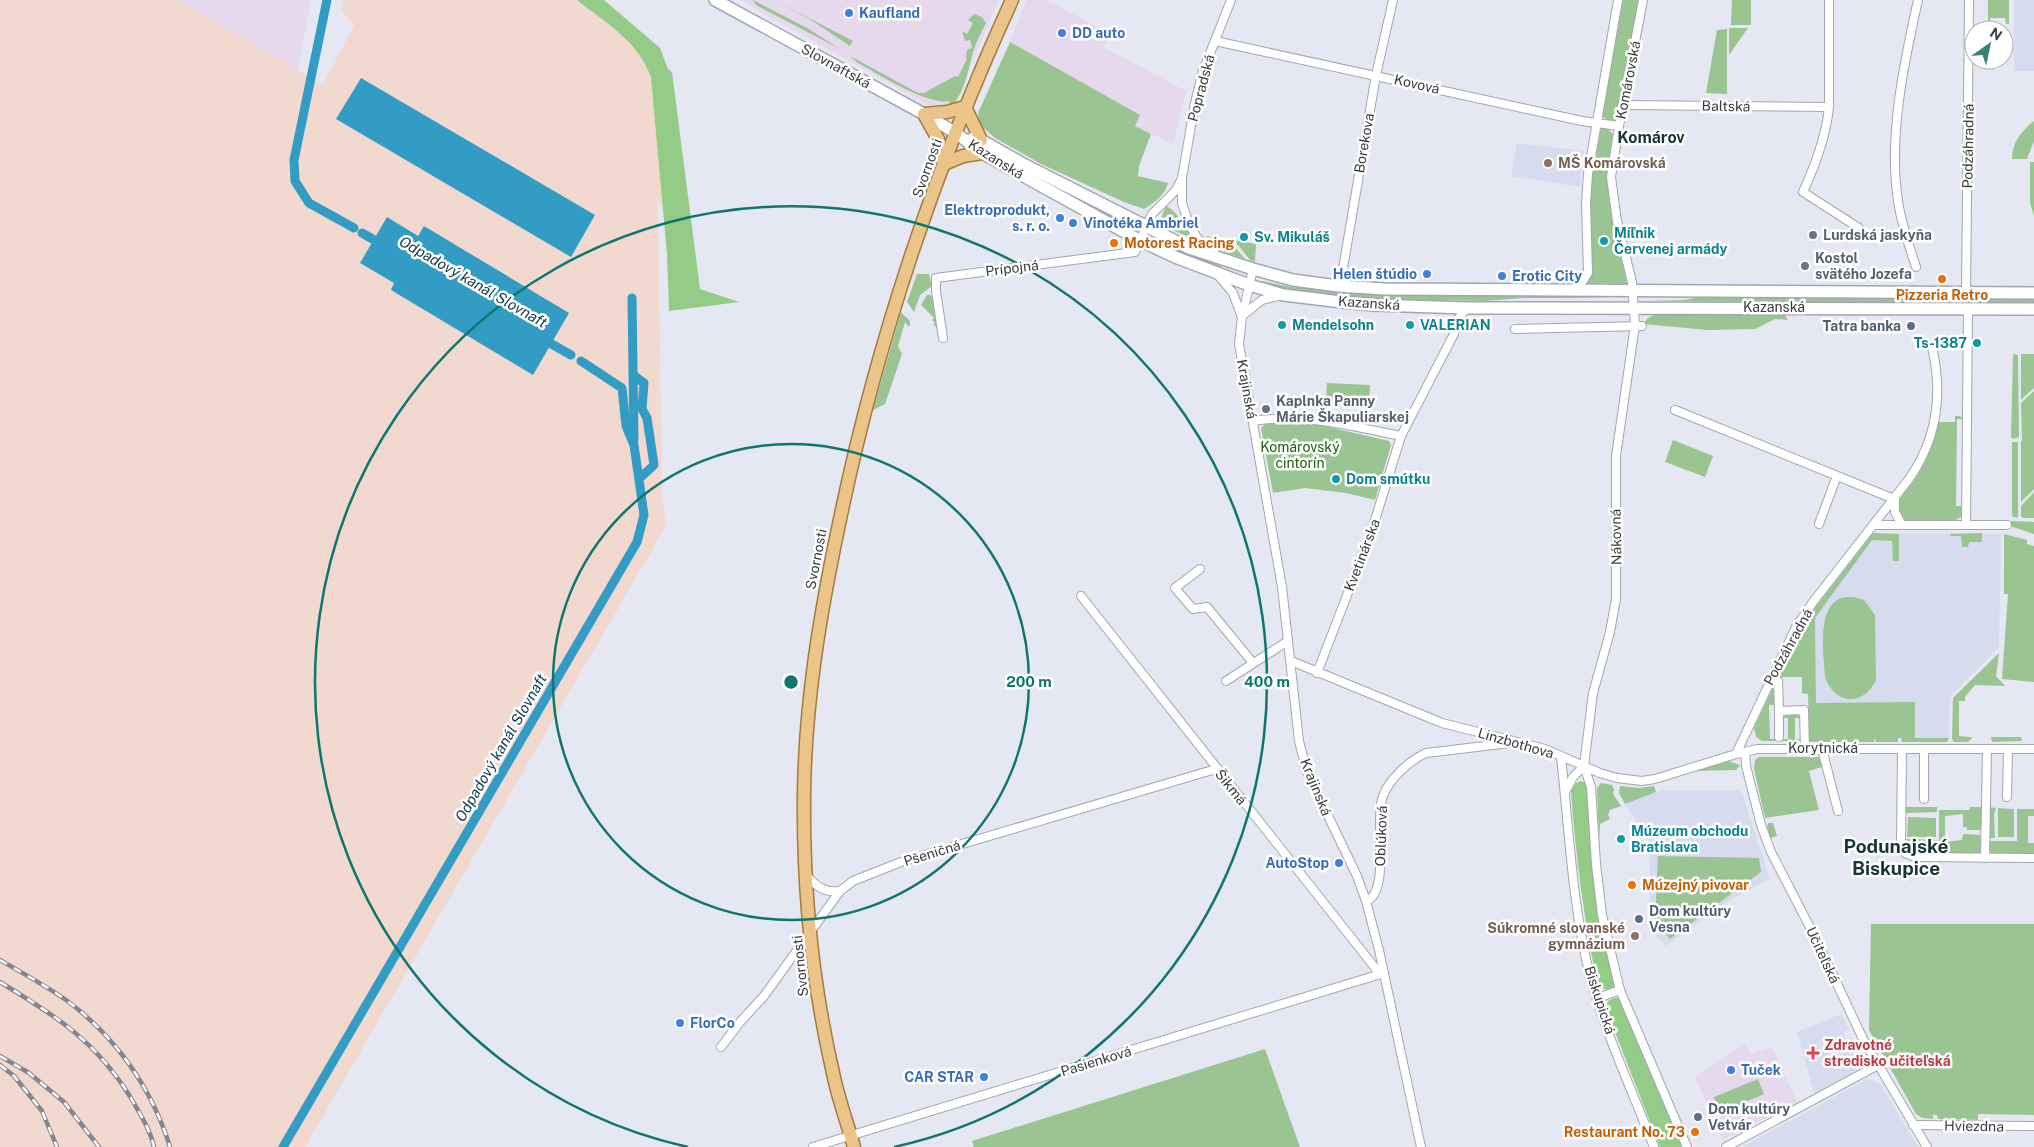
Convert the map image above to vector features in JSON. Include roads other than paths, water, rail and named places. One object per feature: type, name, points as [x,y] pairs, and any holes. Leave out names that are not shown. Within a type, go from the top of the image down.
[{"type":"main road","name":"Slovnaftská","points":[[715,0],[956,132]]},
{"type":"main road","name":"Svornosti","points":[[852,1141],[834,1076],[824,1030],[813,960],[811,933],[804,815],[807,728],[816,643],[848,480],[881,350],[911,254],[965,107],[1012,0]]},
{"type":"main road","points":[[965,107],[981,147],[944,164],[938,138],[924,114],[947,112],[965,107]]},
{"type":"main road","name":"Kazanská","points":[[956,132],[1139,240],[1217,274],[1284,295],[1373,304],[1467,308],[2034,309]]},
{"type":"main road","name":"Kazanská","points":[[981,147],[1177,243],[1221,260],[1293,280],[1384,289],[2034,293]]},
{"type":"street","name":"Popradská","points":[[1221,260],[1197,238],[1189,224],[1182,203],[1182,178],[1195,103],[1203,71],[1231,0]]},
{"type":"street","name":"Borekova","points":[[1340,286],[1376,75],[1393,0]]},
{"type":"street","name":"Komárovská","points":[[1573,291],[1588,273],[1587,188],[1596,124],[1618,0]]},
{"type":"street","name":"Komárovská","points":[[1634,307],[1611,177],[1643,0]]},
{"type":"street","points":[[1829,0],[1828,120],[1814,167],[1803,192],[1859,228]]},
{"type":"street","points":[[1916,267],[1906,239],[1899,207],[1895,151],[1909,43],[1918,0]]},
{"type":"street","name":"Podzáhradná","points":[[1966,293],[1969,0]]},
{"type":"street","name":"Kovová","points":[[1215,41],[1596,124],[1619,126]]},
{"type":"street","name":"Baltská","points":[[1624,105],[1829,107]]},
{"type":"street","name":"Popradská","points":[[1139,240],[1152,214],[1176,190],[1182,178]]},
{"type":"street","name":"Prípojná","points":[[943,338],[936,291],[936,278],[1135,252],[1139,240]]},
{"type":"street","name":"Krajinská","points":[[1253,270],[1248,285],[1239,344],[1282,586],[1298,741],[1307,772],[1357,876],[1366,901],[1421,1147]]},
{"type":"street","points":[[1217,274],[1233,293],[1242,317],[1262,300],[1284,295]]},
{"type":"street","points":[[1440,307],[1457,320]]},
{"type":"street","name":"Nákovná","points":[[1584,766],[1593,693],[1610,632],[1616,599],[1616,456],[1638,326],[1634,307]]},
{"type":"street","name":"Kvetinárska","points":[[1317,673],[1371,533],[1401,436],[1454,334],[1457,320],[1467,308]]},
{"type":"street","points":[[1966,525],[1968,308]]},
{"type":"street","points":[[1515,329],[1638,326]]},
{"type":"street","name":"Podzáhradná","points":[[1736,754],[1770,678],[1803,615],[1916,469],[1932,432],[1938,385],[1932,348]]},
{"type":"street","points":[[1674,410],[1895,498],[1894,507],[1897,518],[1902,525]]},
{"type":"street","points":[[1253,421],[1274,417],[1312,418],[1401,436]]},
{"type":"street","points":[[1819,524],[1835,482]]},
{"type":"street","points":[[1873,525],[2007,526]]},
{"type":"street","points":[[1200,568],[1175,588],[1193,609],[1208,607],[1253,664]]},
{"type":"street","name":"Šikmá","points":[[1081,596],[1216,769],[1382,973]]},
{"type":"street","points":[[1226,681],[1288,641]]},
{"type":"street","name":"Linzbothova","points":[[1291,661],[1442,724],[1545,750],[1617,778],[1642,781],[1746,752]]},
{"type":"street","points":[[1770,678],[1778,680],[1779,736]]},
{"type":"street","points":[[1779,710],[1804,710],[1805,748]]},
{"type":"street","name":"Oblúková","points":[[1366,901],[1374,896],[1378,887],[1380,807],[1383,795],[1392,780],[1417,758],[1426,753],[1514,742]]},
{"type":"street","name":"Korytnická","points":[[1746,752],[1757,749],[1805,748],[2034,749]]},
{"type":"street","points":[[1822,749],[1838,811]]},
{"type":"street","points":[[1902,749],[1903,850],[1909,855],[1915,857],[2034,858]]},
{"type":"street","points":[[1924,749],[1924,799]]},
{"type":"street","points":[[1985,858],[1987,749]]},
{"type":"street","points":[[2007,797],[2008,749]]},
{"type":"street","name":"Učiteľská","points":[[1746,752],[1746,766],[1761,825],[1771,852],[1816,939],[1860,1033],[1926,1147]]},
{"type":"street","name":"Biskupická","points":[[1561,757],[1578,907],[1590,972],[1654,1147]]},
{"type":"street","points":[[1565,792],[1573,777],[1584,766]]},
{"type":"street","name":"Biskupická","points":[[1584,766],[1591,787],[1596,864],[1602,916],[1620,990],[1687,1147]]},
{"type":"street","name":"Pšeničná","points":[[721,1048],[741,1021],[764,996],[840,891],[853,881],[901,862],[1216,769]]},
{"type":"street","points":[[807,876],[818,888],[831,892],[840,891]]},
{"type":"street","name":"Pasienková","points":[[813,1147],[852,1141],[1382,973]]},
{"type":"street","points":[[1598,998],[1620,990]]},
{"type":"street","points":[[1726,1147],[1878,1065]]},
{"type":"street","name":"Hviezdna","points":[[1914,1125],[2034,1126]]},
{"type":"water","points":[[361,78],[595,215],[571,257],[336,119]]},
{"type":"water","points":[[387,217],[418,236],[424,226],[569,313],[533,375],[391,290],[394,283],[360,263]]},
{"type":"waterway","name":"Odpadový kanál Slovnaft","points":[[327,0],[294,160],[295,181],[309,203],[354,228]]},
{"type":"waterway","name":"Odpadový kanál Slovnaft","points":[[362,233],[383,245]]},
{"type":"waterway","points":[[632,298],[634,440]]},
{"type":"waterway","name":"Odpadový kanál Slovnaft","points":[[541,338],[571,355]]},
{"type":"waterway","name":"Odpadový kanál Slovnaft","points":[[283,1147],[637,542],[644,515],[634,445],[626,426],[622,388],[581,361]]},
{"type":"waterway","points":[[633,375],[644,383],[642,409],[647,418],[654,465],[640,478]]},
{"type":"railway","points":[[0,960],[66,1000],[84,1014],[116,1047],[130,1065],[153,1104],[170,1147]]},
{"type":"railway","points":[[0,982],[39,1006],[73,1031],[104,1061],[131,1098],[147,1128],[154,1147]]},
{"type":"railway","points":[[0,1056],[29,1073],[64,1102],[99,1147]]},
{"type":"railway","points":[[0,1065],[14,1076],[42,1111],[57,1147]]},
{"type":"place","name":"Kaufland","points":[[849,13]]},
{"type":"place","name":"DD auto","points":[[1062,33]]},
{"type":"place","name":"MŠ Komárovská","points":[[1548,163]]},
{"type":"place","name":"Elektroprodukt, s. r. o.","points":[[1060,218]]},
{"type":"place","name":"Vinotéka Ambriel","points":[[1073,223]]},
{"type":"place","name":"Lurdská jaskyňa","points":[[1813,235]]},
{"type":"place","name":"Sv. Mikuláš","points":[[1244,237]]},
{"type":"place","name":"Míľnik Červenej armády","points":[[1604,241]]},
{"type":"place","name":"Motorest Racing","points":[[1114,243]]},
{"type":"place","name":"Kostol svätého Jozefa","points":[[1805,266]]},
{"type":"place","name":"Helen štúdio","points":[[1427,274]]},
{"type":"place","name":"Erotic City","points":[[1502,276]]},
{"type":"place","name":"Pizzeria Retro","points":[[1942,279]]},
{"type":"place","name":"Mendelsohn","points":[[1282,325]]},
{"type":"place","name":"VALERIAN","points":[[1410,325]]},
{"type":"place","name":"Tatra banka","points":[[1911,326]]},
{"type":"place","name":"Ts-1387","points":[[1977,343]]},
{"type":"place","name":"Kaplnka Panny Márie Škapuliarskej","points":[[1266,409]]},
{"type":"place","name":"Dom smútku","points":[[1336,479]]},
{"type":"place","name":"Múzeum obchodu Bratislava","points":[[1621,839]]},
{"type":"place","name":"AutoStop","points":[[1339,863]]},
{"type":"place","name":"Múzejný pivovar","points":[[1632,885]]},
{"type":"place","name":"Dom kultúry Vesna","points":[[1639,919]]},
{"type":"place","name":"Súkromné slovanské gymnázium","points":[[1635,936]]},
{"type":"place","name":"FlorCo","points":[[680,1023]]},
{"type":"place","name":"Zdravotné stredisko učiteľská","points":[[1813,1053]]},
{"type":"place","name":"Tuček","points":[[1731,1070]]},
{"type":"place","name":"CAR STAR","points":[[984,1077]]},
{"type":"place","name":"Dom kultúry Vetvár","points":[[1698,1117]]},
{"type":"place","name":"Restaurant No. 73","points":[[1695,1132]]},
{"type":"district","name":"Komárov","points":[[1651,137]]},
{"type":"district","name":"Podunajské Biskupice","points":[[1896,857]]},
{"type":"park label","name":"Komárovský cintorín","points":[[1300,456]]}]
